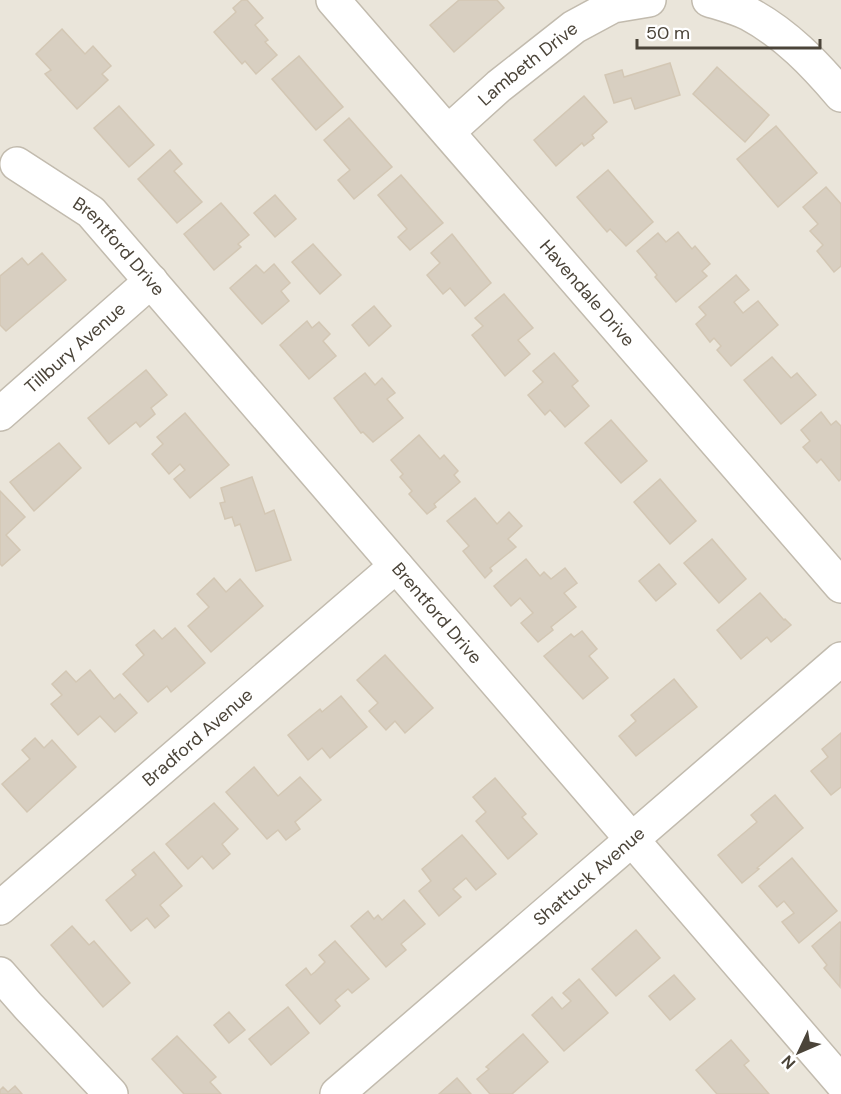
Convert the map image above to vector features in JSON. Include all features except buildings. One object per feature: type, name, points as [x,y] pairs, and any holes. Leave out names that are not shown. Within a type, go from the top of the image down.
[{"type":"street","name":"Havendale Drive","points":[[333,0],[841,586]]},
{"type":"street","name":"Lambeth Drive","points":[[448,132],[499,86],[574,27],[613,6],[649,0]]},
{"type":"street","points":[[709,0],[748,13],[787,38],[819,68],[841,94]]},
{"type":"street","name":"Brentford Drive","points":[[17,164],[91,212],[841,1082]]},
{"type":"street","name":"Tillbury Avenue","points":[[0,414],[151,281]]},
{"type":"street","name":"Bradford Avenue","points":[[0,908],[396,566]]},
{"type":"street","name":"Shattuck Avenue","points":[[337,1094],[841,659]]},
{"type":"street","points":[[0,974],[111,1094]]},
{"type":"shaded area","points":[[0,0],[841,0],[841,1094],[0,1094]]}]
